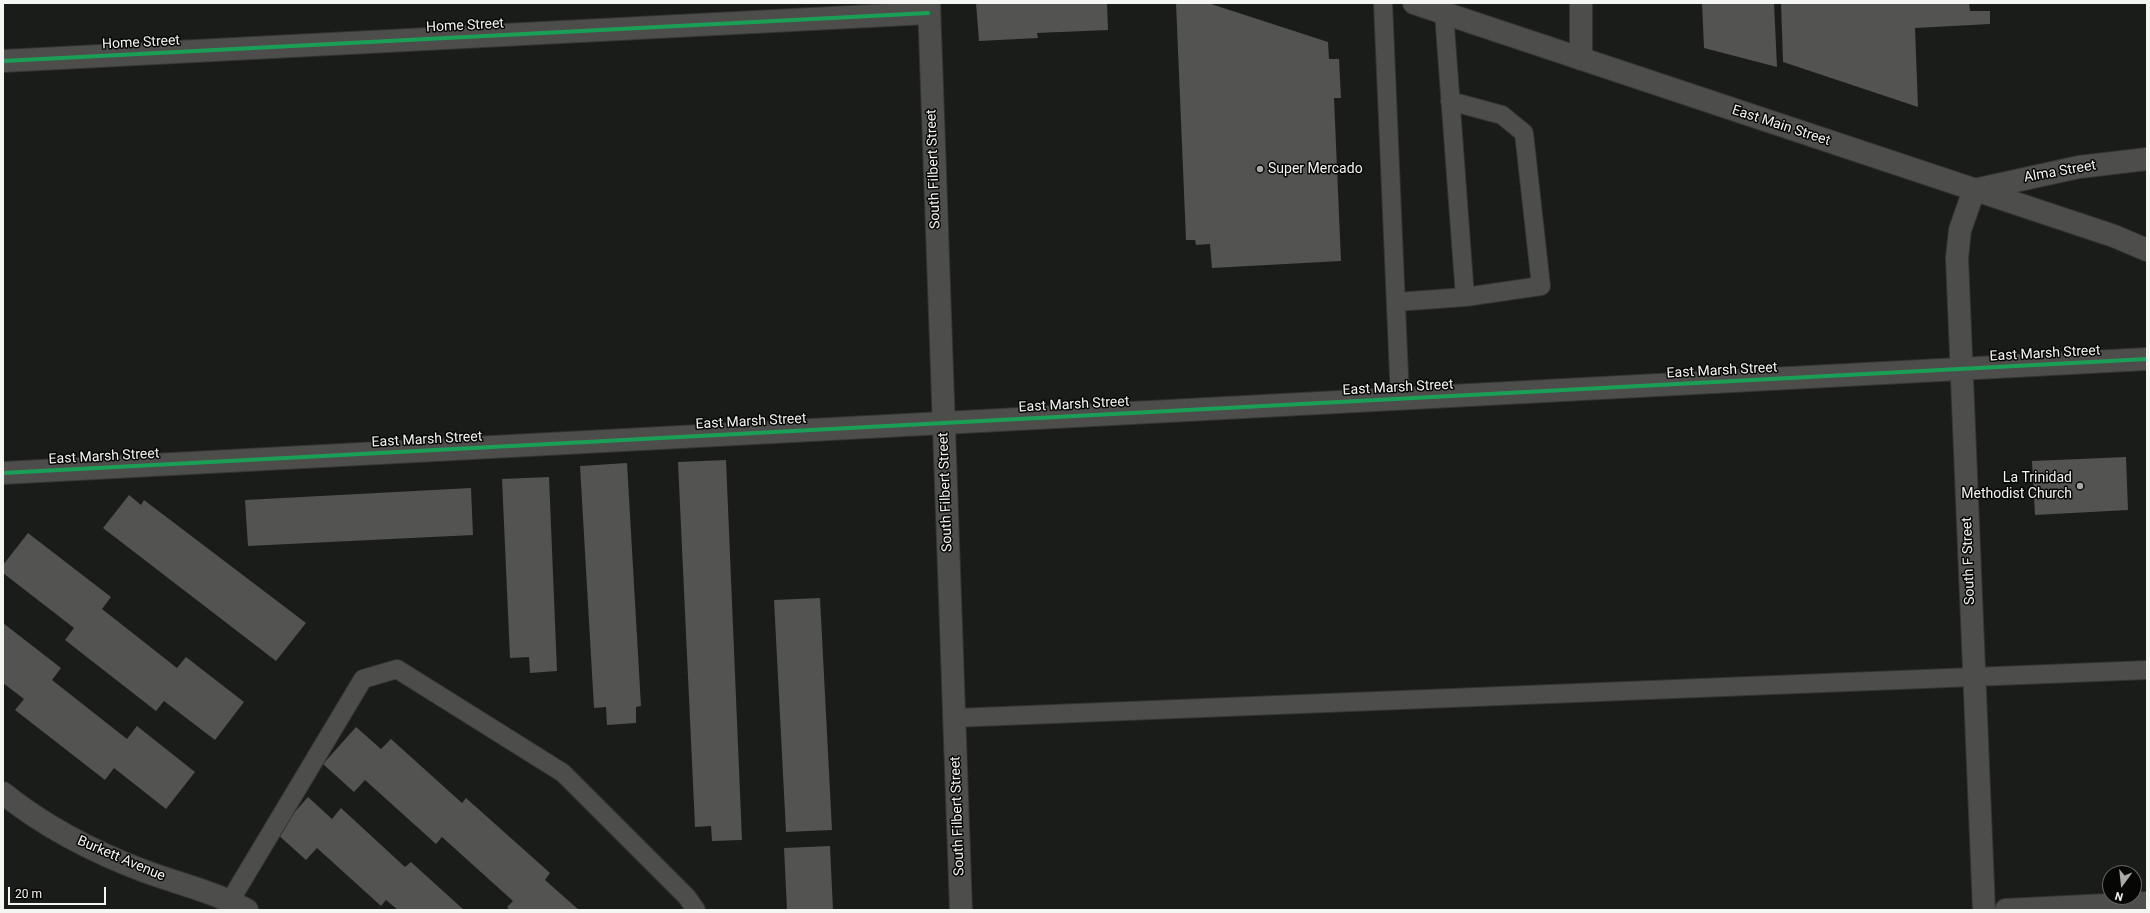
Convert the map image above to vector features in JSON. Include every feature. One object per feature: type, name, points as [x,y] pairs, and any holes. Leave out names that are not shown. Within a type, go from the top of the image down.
[{"type":"street","name":"East Main Street","points":[[1414,3],[2114,236],[2147,250]]},
{"type":"street","points":[[1581,3],[1581,59]]},
{"type":"street","name":"Home Street","points":[[3,61],[929,8]]},
{"type":"street","name":"South Filbert Street","points":[[929,8],[961,910]]},
{"type":"street","name":"Alma Street","points":[[1974,190],[2079,167],[2147,159]]},
{"type":"street","name":"South F Street","points":[[1974,190],[1960,230],[1957,258],[1960,369],[1984,910]]},
{"type":"street","name":"East Marsh Street","points":[[3,473],[2147,359]]},
{"type":"street","name":"Burkett Avenue","points":[[3,793],[20,807],[76,841],[145,871],[239,905]]},
{"type":"street","points":[[2006,910],[2147,903]]},
{"type":"lane","points":[[1383,3],[1400,399]]},
{"type":"lane","points":[[1444,13],[1465,297]]},
{"type":"lane","points":[[1396,302],[1465,297],[1541,286],[1524,133],[1502,115],[1450,101]]},
{"type":"lane","points":[[239,905],[363,679],[397,669],[563,773],[687,897],[696,910]]},
{"type":"lane","points":[[954,718],[2147,670]]},
{"type":"building","points":[[976,3],[1107,3],[1108,30],[1037,33],[1038,38],[979,41]]},
{"type":"building","name":"Super Mercado","points":[[1176,3],[1208,3],[1328,42],[1329,59],[1339,59],[1341,98],[1334,98],[1341,261],[1212,268],[1210,244],[1196,245],[1195,240],[1186,240]]},
{"type":"building","points":[[1702,3],[1774,3],[1777,67],[1704,48]]},
{"type":"building","points":[[1781,3],[1969,3],[1970,11],[1990,11],[1990,24],[1915,28],[1918,107],[1783,62]]},
{"type":"building","name":"La Trinidad Methodist Church","points":[[2126,457],[2128,510],[2035,515],[2032,461]]},
{"type":"building","points":[[726,460],[742,840],[712,841],[711,826],[695,827],[678,462]]},
{"type":"building","points":[[627,463],[641,706],[636,707],[636,723],[607,725],[606,707],[594,708],[580,466]]},
{"type":"building","points":[[549,477],[557,671],[530,673],[529,657],[510,658],[502,479]]},
{"type":"building","points":[[471,488],[473,535],[248,546],[245,500]]},
{"type":"building","points":[[129,495],[141,505],[144,500],[306,623],[276,661],[103,528]]},
{"type":"building","points":[[28,533],[111,597],[102,609],[177,668],[186,657],[244,702],[215,740],[164,701],[156,711],[65,640],[74,628],[3,573],[3,565]]},
{"type":"building","points":[[820,598],[832,830],[786,832],[774,600]]},
{"type":"building","points":[[3,623],[61,668],[52,680],[127,739],[137,726],[195,772],[166,809],[114,768],[105,780],[15,710],[24,699],[3,683]]},
{"type":"building","points":[[356,727],[381,749],[391,739],[462,803],[466,798],[550,873],[545,880],[579,910],[510,910],[507,907],[513,901],[442,837],[436,844],[365,780],[354,792],[323,764]]},
{"type":"building","points":[[308,797],[332,819],[341,808],[405,867],[411,862],[464,910],[398,910],[386,900],[381,906],[317,848],[306,860],[276,833]]},
{"type":"building","points":[[830,846],[833,910],[787,910],[784,848]]},
{"type":"cycle path","points":[[3,61],[928,13]]},
{"type":"cycle path","points":[[3,473],[2147,359]]},
{"type":"place","name":"Super Mercado","points":[[1260,169]]},
{"type":"place","name":"La Trinidad Methodist Church","points":[[2080,486]]}]
